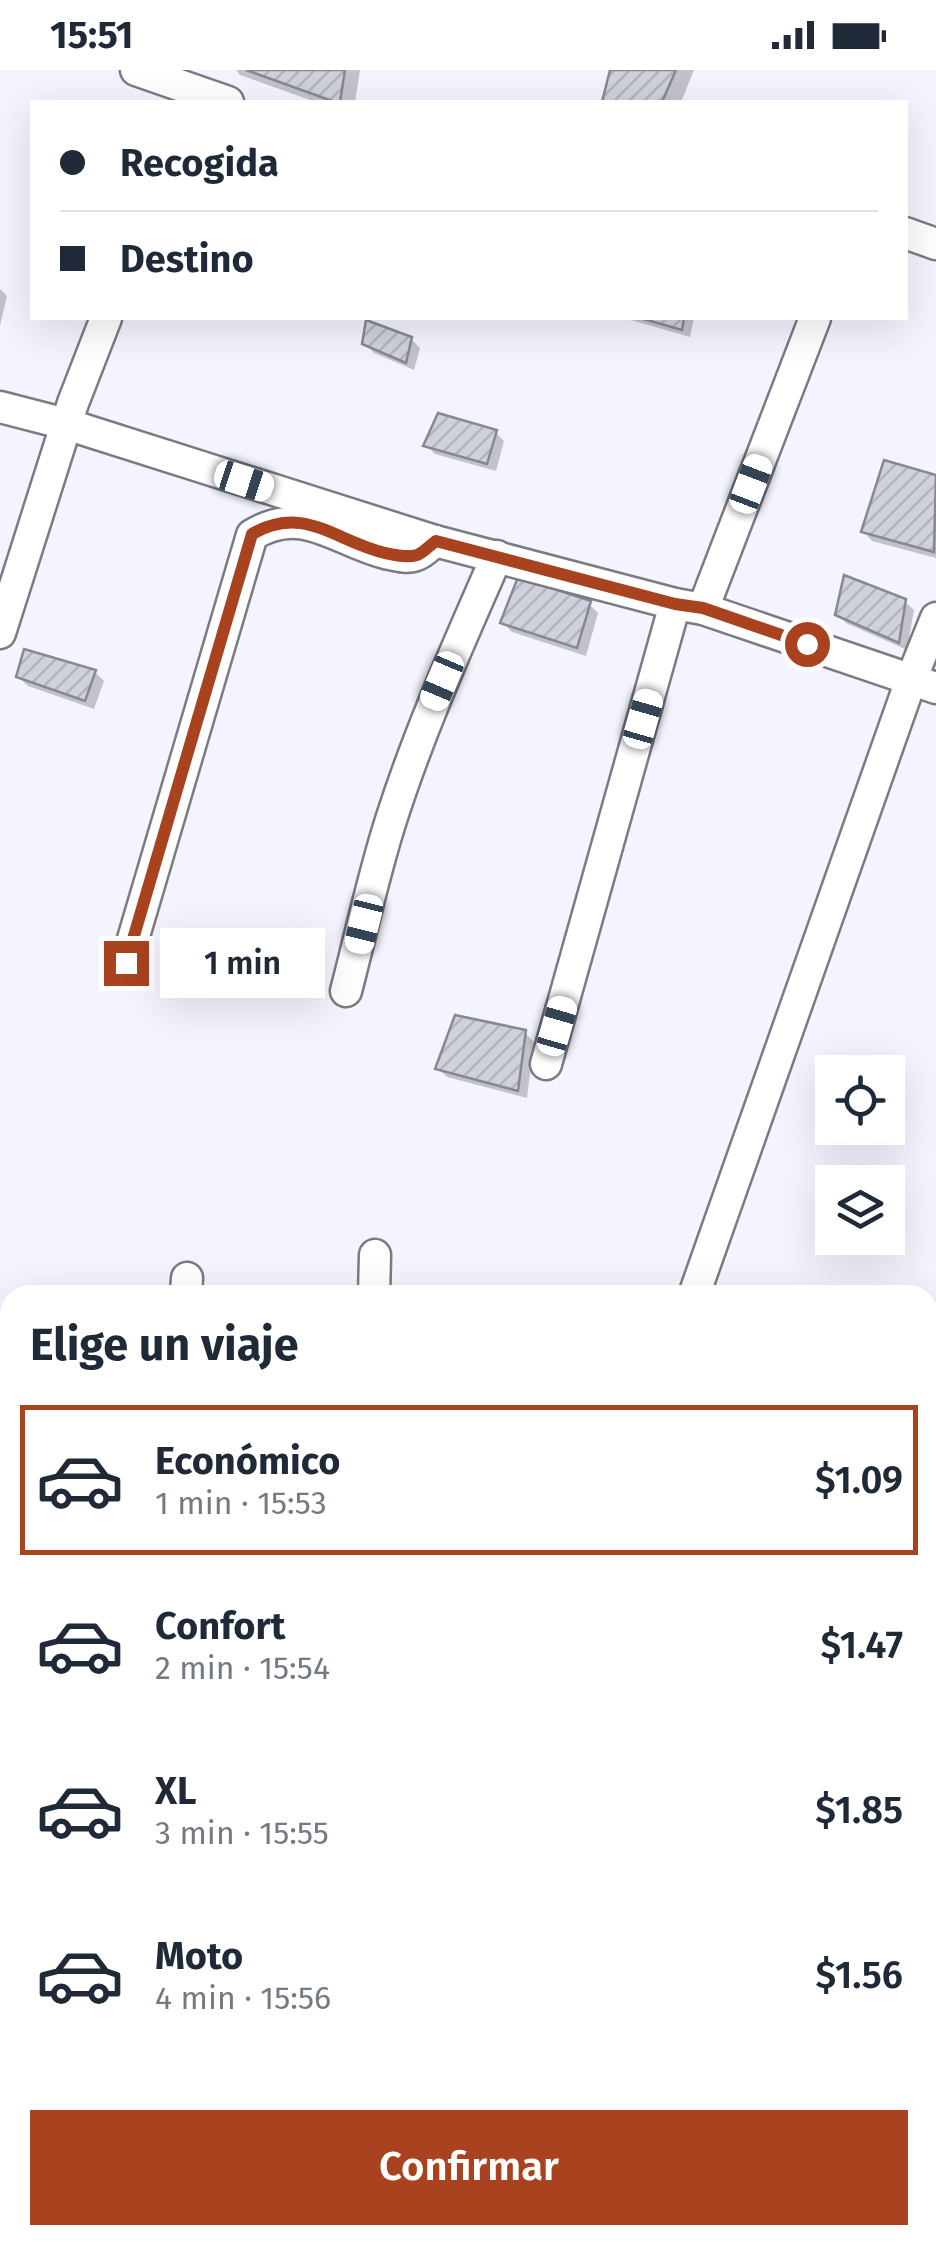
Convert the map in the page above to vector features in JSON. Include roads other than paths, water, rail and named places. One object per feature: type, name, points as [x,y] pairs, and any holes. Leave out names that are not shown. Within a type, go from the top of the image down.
[{"type":"street","points":[[136,70],[222,100]]},
{"type":"street","points":[[908,234],[936,244]]},
{"type":"street","points":[[0,632],[66,424],[105,320]]},
{"type":"street","points":[[546,1064],[689,606],[813,320]]},
{"type":"street","points":[[0,407],[66,424],[436,541],[689,606],[924,684]]},
{"type":"street","points":[[126,963],[252,534],[269,524],[302,522],[358,545],[400,556],[417,555],[436,541]]},
{"type":"street","points":[[346,990],[409,766],[497,556]]},
{"type":"street","points":[[698,1285],[924,684],[936,618]]},
{"type":"street","points":[[374,1285],[375,1255]]}]
